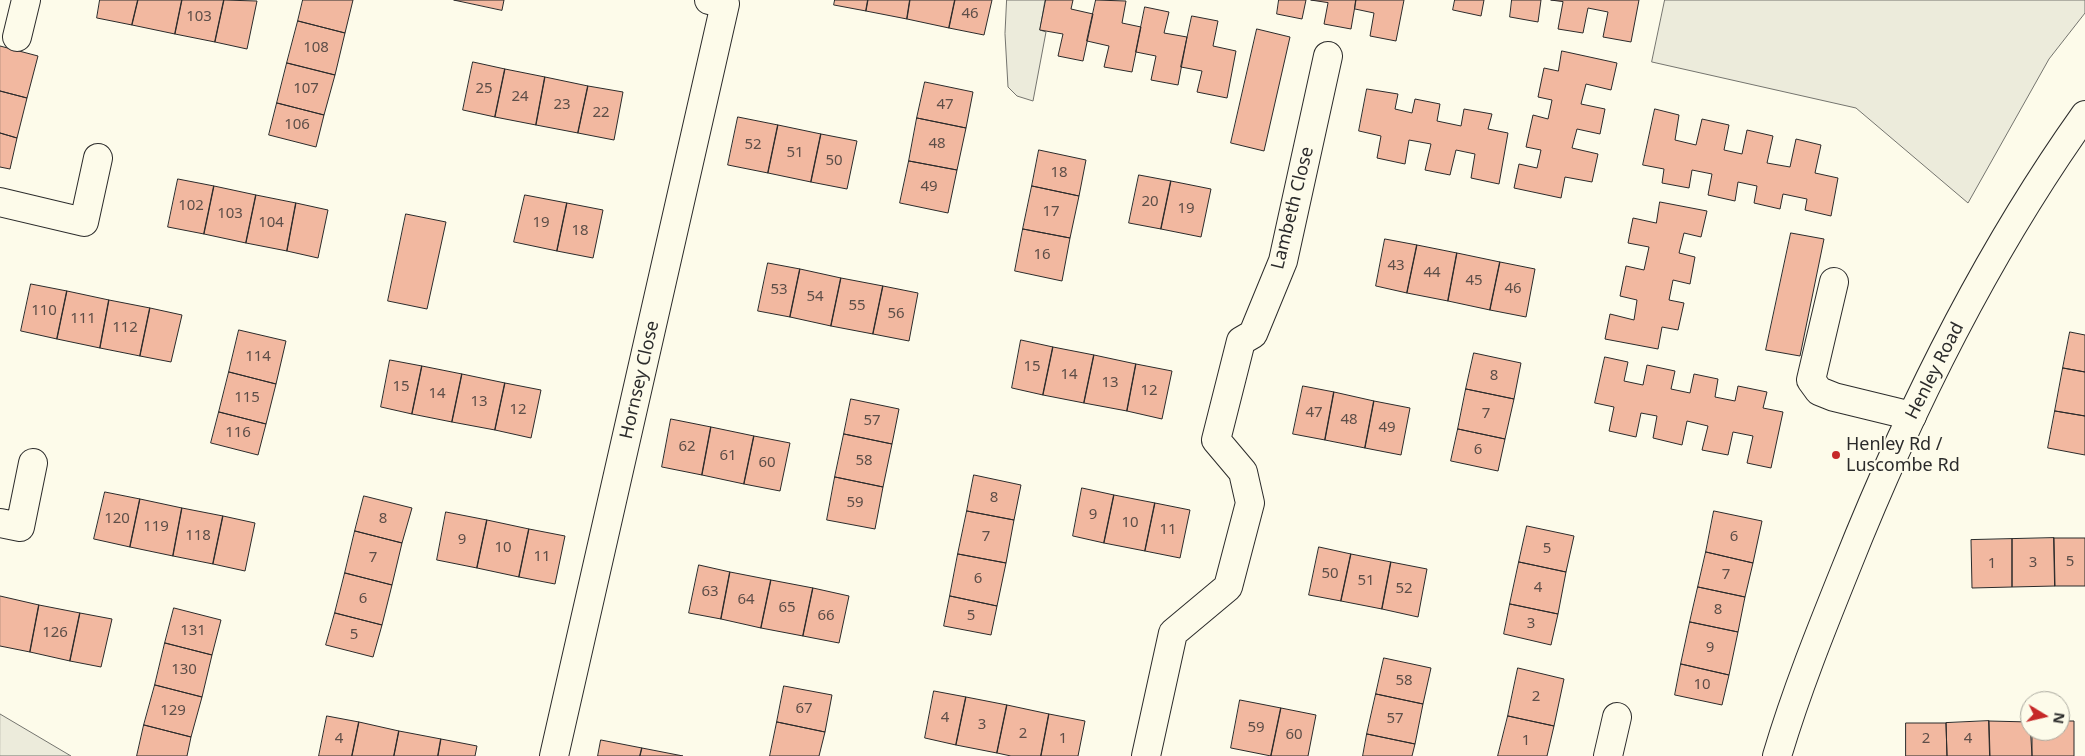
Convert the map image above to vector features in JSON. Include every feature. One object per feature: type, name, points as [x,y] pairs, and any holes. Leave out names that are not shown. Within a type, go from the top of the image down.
[{"type":"street","points":[[17,37],[26,0]]},
{"type":"street","name":"Hornsey Close","points":[[554,756],[720,1]]},
{"type":"street","name":"Lambeth Close","points":[[1146,756],[1173,633],[1228,588],[1250,502],[1244,472],[1216,440],[1241,341],[1253,334],[1283,262],[1328,56]]},
{"type":"street","name":"Henley Road","points":[[1777,756],[1820,631],[1872,502],[1925,387],[2002,245],[2085,115]]},
{"type":"street","points":[[0,202],[84,222],[98,158]]},
{"type":"street","points":[[1834,282],[1811,380],[1819,391],[1834,397],[1912,416]]},
{"type":"street","points":[[0,523],[20,527],[33,463]]},
{"type":"street","points":[[1608,756],[1617,716]]},
{"type":"shaded area","points":[[1007,0],[1045,0],[1040,30],[1046,32],[1033,101],[1017,96],[1008,87],[1005,34]]},
{"type":"shaded area","points":[[1665,0],[2085,0],[2085,13],[2049,59],[1968,203],[1856,108],[1652,62]]},
{"type":"shaded area","points":[[0,714],[71,756],[0,756]]},
{"type":"building","points":[[100,0],[138,0],[132,25],[97,18]]},
{"type":"building","points":[[138,0],[182,0],[175,34],[132,25]]},
{"type":"building","points":[[182,0],[224,0],[215,42],[175,34]]},
{"type":"building","points":[[224,0],[257,1],[247,49],[215,42]]},
{"type":"building","points":[[303,0],[353,0],[345,33],[298,21]]},
{"type":"building","points":[[454,0],[504,0],[502,10]]},
{"type":"building","points":[[835,0],[868,0],[866,11],[834,5]]},
{"type":"building","points":[[868,0],[910,0],[907,19],[866,11]]},
{"type":"building","points":[[910,0],[955,0],[949,28],[907,19]]},
{"type":"building","points":[[955,0],[992,0],[984,35],[949,28]]},
{"type":"building","points":[[1046,0],[1073,0],[1071,9],[1093,14],[1083,61],[1058,56],[1063,34],[1040,30]]},
{"type":"building","points":[[1096,0],[1126,1],[1122,23],[1141,27],[1132,72],[1104,67],[1109,46],[1087,41]]},
{"type":"building","points":[[1279,0],[1306,0],[1302,19],[1277,14]]},
{"type":"building","points":[[1311,0],[1356,0],[1351,29],[1324,24],[1328,3]]},
{"type":"building","points":[[1356,0],[1404,0],[1396,41],[1370,36],[1374,13],[1355,9]]},
{"type":"building","points":[[1455,0],[1484,0],[1481,16],[1453,10]]},
{"type":"building","points":[[1512,0],[1541,0],[1538,22],[1510,17]]},
{"type":"building","points":[[1551,0],[1639,0],[1631,42],[1603,37],[1608,12],[1588,8],[1583,33],[1558,29],[1563,2]]},
{"type":"building","points":[[1145,7],[1169,12],[1164,33],[1187,37],[1178,85],[1151,80],[1156,56],[1136,52]]},
{"type":"building","points":[[1192,16],[1218,21],[1213,46],[1236,51],[1227,98],[1197,92],[1202,71],[1181,67]]},
{"type":"building","points":[[298,21],[345,33],[335,75],[287,63]]},
{"type":"building","points":[[1257,29],[1290,37],[1264,151],[1231,143]]},
{"type":"building","points":[[0,46],[38,56],[27,98],[0,91]]},
{"type":"building","points":[[1562,51],[1617,63],[1611,90],[1586,84],[1581,104],[1605,109],[1600,134],[1577,129],[1572,148],[1598,154],[1592,182],[1565,177],[1561,198],[1514,188],[1519,164],[1537,168],[1541,150],[1526,147],[1533,115],[1548,119],[1552,100],[1538,97],[1544,68],[1558,71]]},
{"type":"building","points":[[473,62],[505,69],[495,117],[463,110]]},
{"type":"building","points":[[287,63],[335,75],[324,115],[277,103]]},
{"type":"building","points":[[505,69],[545,77],[536,125],[495,117]]},
{"type":"building","points":[[545,77],[588,86],[578,133],[536,125]]},
{"type":"building","points":[[925,82],[973,92],[966,128],[917,118]]},
{"type":"building","points":[[588,86],[623,92],[614,140],[578,133]]},
{"type":"building","points":[[1367,89],[1398,94],[1395,109],[1412,113],[1415,99],[1440,104],[1437,121],[1461,126],[1464,109],[1492,114],[1488,129],[1508,133],[1499,184],[1471,178],[1475,154],[1456,150],[1450,175],[1425,170],[1431,144],[1409,140],[1405,164],[1377,158],[1381,136],[1359,131]]},
{"type":"building","points":[[0,91],[27,98],[17,138],[0,133]]},
{"type":"building","points":[[277,103],[324,115],[316,147],[269,135]]},
{"type":"building","points":[[1655,109],[1679,115],[1675,140],[1696,145],[1702,119],[1729,125],[1724,150],[1742,154],[1747,130],[1773,136],[1767,163],[1790,167],[1796,139],[1821,145],[1815,173],[1838,178],[1831,216],[1805,210],[1807,199],[1783,194],[1780,209],[1754,203],[1757,186],[1738,182],[1735,201],[1708,195],[1712,174],[1692,170],[1689,188],[1662,183],[1664,169],[1643,165]]},
{"type":"building","points":[[738,117],[778,125],[768,173],[728,165]]},
{"type":"building","points":[[917,118],[966,128],[957,170],[909,161]]},
{"type":"building","points":[[778,125],[821,134],[811,182],[768,173]]},
{"type":"building","points":[[0,133],[17,138],[10,169],[0,167]]},
{"type":"building","points":[[821,134],[857,141],[847,189],[811,182]]},
{"type":"building","points":[[1039,150],[1086,160],[1079,196],[1032,186]]},
{"type":"building","points":[[909,161],[957,170],[948,213],[900,203]]},
{"type":"building","points":[[1139,175],[1171,181],[1161,229],[1129,223]]},
{"type":"building","points":[[178,179],[214,186],[204,234],[168,227]]},
{"type":"building","points":[[1171,181],[1211,189],[1201,237],[1161,229]]},
{"type":"building","points":[[214,186],[256,195],[246,243],[204,234]]},
{"type":"building","points":[[1032,186],[1079,196],[1070,238],[1023,229]]},
{"type":"building","points":[[256,195],[296,203],[287,251],[246,243]]},
{"type":"building","points":[[525,195],[567,203],[557,251],[514,242]]},
{"type":"building","points":[[1660,202],[1707,211],[1701,237],[1684,233],[1679,253],[1695,257],[1690,284],[1673,280],[1669,300],[1684,303],[1678,330],[1662,327],[1658,349],[1605,339],[1610,314],[1634,320],[1637,300],[1620,296],[1626,266],[1644,270],[1649,247],[1628,243],[1633,218],[1656,223]]},
{"type":"building","points":[[296,203],[328,210],[318,258],[287,251]]},
{"type":"building","points":[[567,203],[603,210],[593,258],[557,251]]},
{"type":"building","points":[[406,214],[446,222],[427,309],[388,301]]},
{"type":"building","points":[[1023,229],[1070,238],[1062,281],[1015,271]]},
{"type":"building","points":[[1791,233],[1824,239],[1800,356],[1766,350]]},
{"type":"building","points":[[1385,239],[1417,245],[1407,293],[1376,286]]},
{"type":"building","points":[[1417,245],[1457,253],[1448,301],[1407,293]]},
{"type":"building","points":[[1457,253],[1500,262],[1490,310],[1448,301]]},
{"type":"building","points":[[1500,262],[1535,269],[1526,317],[1490,310]]},
{"type":"building","points":[[768,263],[800,269],[790,317],[758,311]]},
{"type":"building","points":[[800,269],[841,278],[831,326],[790,317]]},
{"type":"building","points":[[841,278],[883,286],[873,334],[831,326]]},
{"type":"building","points":[[31,284],[67,291],[57,339],[21,331]]},
{"type":"building","points":[[883,286],[918,293],[909,341],[873,334]]},
{"type":"building","points":[[67,291],[109,300],[100,348],[57,339]]},
{"type":"building","points":[[109,300],[150,308],[140,356],[100,348]]},
{"type":"building","points":[[150,308],[182,315],[171,362],[140,356]]},
{"type":"building","points":[[239,330],[286,341],[276,384],[229,372]]},
{"type":"building","points":[[2070,332],[2085,335],[2085,372],[2063,368]]},
{"type":"building","points":[[1021,340],[1053,347],[1043,395],[1012,388]]},
{"type":"building","points":[[1053,347],[1094,355],[1084,403],[1043,395]]},
{"type":"building","points":[[1474,353],[1521,363],[1514,399],[1466,389]]},
{"type":"building","points":[[1094,355],[1136,364],[1127,411],[1084,403]]},
{"type":"building","points":[[1605,357],[1628,362],[1624,381],[1643,385],[1647,365],[1675,371],[1671,389],[1690,393],[1694,374],[1718,379],[1715,397],[1735,401],[1738,386],[1767,392],[1763,408],[1783,412],[1771,468],[1747,463],[1753,436],[1733,432],[1728,455],[1702,450],[1708,426],[1687,421],[1682,445],[1653,438],[1657,416],[1641,413],[1636,437],[1609,431],[1614,407],[1595,403]]},
{"type":"building","points":[[390,360],[422,366],[412,414],[381,407]]},
{"type":"building","points":[[1136,364],[1172,371],[1162,419],[1127,411]]},
{"type":"building","points":[[422,366],[462,374],[452,422],[412,414]]},
{"type":"building","points":[[2063,368],[2085,372],[2085,416],[2055,411]]},
{"type":"building","points":[[229,372],[276,384],[266,424],[219,412]]},
{"type":"building","points":[[462,374],[505,383],[495,430],[452,422]]},
{"type":"building","points":[[505,383],[541,390],[531,438],[495,430]]},
{"type":"building","points":[[1303,386],[1334,392],[1325,440],[1293,434]]},
{"type":"building","points":[[1466,389],[1514,399],[1505,439],[1458,429]]},
{"type":"building","points":[[1334,392],[1374,401],[1365,448],[1325,440]]},
{"type":"building","points":[[851,399],[899,409],[892,444],[844,434]]},
{"type":"building","points":[[1374,401],[1410,408],[1401,455],[1365,448]]},
{"type":"building","points":[[2055,411],[2085,416],[2085,455],[2048,448]]},
{"type":"building","points":[[219,412],[266,424],[258,455],[211,443]]},
{"type":"building","points":[[671,419],[711,427],[702,475],[662,467]]},
{"type":"building","points":[[711,427],[754,436],[744,484],[702,475]]},
{"type":"building","points":[[1458,429],[1505,439],[1498,471],[1451,461]]},
{"type":"building","points":[[844,434],[892,444],[883,487],[835,477]]},
{"type":"building","points":[[754,436],[790,443],[780,491],[744,484]]},
{"type":"building","points":[[974,475],[1021,485],[1014,520],[967,511]]},
{"type":"building","points":[[835,477],[883,487],[875,529],[827,520]]},
{"type":"building","points":[[1082,488],[1114,495],[1104,543],[1073,536]]},
{"type":"building","points":[[105,492],[140,499],[130,547],[94,539]]},
{"type":"building","points":[[1114,495],[1155,503],[1145,551],[1104,543]]},
{"type":"building","points":[[364,496],[412,508],[402,543],[355,531]]},
{"type":"building","points":[[140,499],[182,508],[173,556],[130,547]]},
{"type":"building","points":[[1155,503],[1190,510],[1180,558],[1145,551]]},
{"type":"building","points":[[182,508],[223,516],[213,564],[173,556]]},
{"type":"building","points":[[967,511],[1014,520],[1006,563],[958,554]]},
{"type":"building","points":[[1714,511],[1762,521],[1753,563],[1706,552]]},
{"type":"building","points":[[446,512],[487,520],[477,568],[437,560]]},
{"type":"building","points":[[223,516],[255,523],[245,571],[213,564]]},
{"type":"building","points":[[487,520],[529,529],[519,577],[477,568]]},
{"type":"building","points":[[1527,526],[1574,536],[1566,572],[1519,562]]},
{"type":"building","points":[[529,529],[565,536],[555,584],[519,577]]},
{"type":"building","points":[[355,531],[402,543],[392,585],[345,573]]},
{"type":"building","points":[[2054,538],[2055,586],[2012,587],[2012,539]]},
{"type":"building","points":[[2054,538],[2085,538],[2085,586],[2055,586]]},
{"type":"building","points":[[2012,539],[2012,587],[1972,588],[1971,540]]},
{"type":"building","points":[[1319,547],[1351,554],[1341,601],[1309,595]]},
{"type":"building","points":[[1706,552],[1753,563],[1745,597],[1698,587]]},
{"type":"building","points":[[958,554],[1006,563],[997,606],[950,596]]},
{"type":"building","points":[[1351,554],[1391,562],[1382,609],[1341,601]]},
{"type":"building","points":[[1391,562],[1427,569],[1418,617],[1382,609]]},
{"type":"building","points":[[1519,562],[1566,572],[1558,614],[1510,604]]},
{"type":"building","points":[[699,565],[730,572],[721,619],[689,613]]},
{"type":"building","points":[[730,572],[771,580],[761,628],[721,619]]},
{"type":"building","points":[[345,573],[392,585],[382,625],[335,613]]},
{"type":"building","points":[[771,580],[813,588],[803,636],[761,628]]},
{"type":"building","points":[[1698,587],[1745,597],[1738,632],[1690,622]]},
{"type":"building","points":[[813,588],[849,596],[839,643],[803,636]]},
{"type":"building","points":[[0,596],[39,605],[30,652],[0,646]]},
{"type":"building","points":[[950,596],[997,606],[991,635],[944,626]]},
{"type":"building","points":[[1510,604],[1558,614],[1551,645],[1504,634]]},
{"type":"building","points":[[39,605],[80,613],[70,661],[30,652]]},
{"type":"building","points":[[174,608],[221,620],[212,655],[165,643]]},
{"type":"building","points":[[80,613],[112,619],[101,667],[70,661]]},
{"type":"building","points":[[335,613],[382,625],[373,657],[326,645]]},
{"type":"building","points":[[1690,622],[1738,632],[1729,675],[1681,664]]},
{"type":"building","points":[[165,643],[212,655],[202,697],[155,685]]},
{"type":"building","points":[[1384,658],[1431,668],[1423,704],[1376,694]]},
{"type":"building","points":[[1681,664],[1729,675],[1722,705],[1675,695]]},
{"type":"building","points":[[1518,668],[1564,679],[1554,726],[1508,716]]},
{"type":"building","points":[[155,685],[202,697],[191,737],[144,725]]},
{"type":"building","points":[[784,686],[832,695],[825,732],[777,722]]},
{"type":"building","points":[[934,691],[966,697],[956,745],[925,738]]},
{"type":"building","points":[[1376,694],[1423,704],[1415,744],[1367,734]]},
{"type":"building","points":[[966,697],[1007,705],[997,753],[956,745]]},
{"type":"building","points":[[1240,700],[1281,708],[1271,756],[1231,748]]},
{"type":"building","points":[[1007,705],[1049,714],[1041,756],[1011,756],[997,753]]},
{"type":"building","points":[[1281,708],[1316,715],[1308,756],[1271,756]]},
{"type":"building","points":[[1049,714],[1085,721],[1078,756],[1041,756]]},
{"type":"building","points":[[327,716],[359,722],[352,756],[319,756]]},
{"type":"building","points":[[1508,716],[1554,726],[1547,756],[1498,756]]},
{"type":"building","points":[[1989,721],[1990,756],[1947,756],[1946,723]]},
{"type":"building","points":[[1989,721],[2020,722],[2020,741],[2031,741],[2032,756],[1990,756]]},
{"type":"building","points":[[2070,721],[2074,721],[2074,756],[2032,756],[2032,741],[2070,741]]},
{"type":"building","points":[[359,722],[399,731],[394,756],[352,756]]},
{"type":"building","points":[[777,722],[825,732],[819,756],[770,756]]},
{"type":"building","points":[[1906,723],[1946,723],[1947,756],[1906,756]]},
{"type":"building","points":[[144,725],[191,737],[187,756],[137,756]]},
{"type":"building","points":[[399,731],[441,739],[438,756],[394,756]]},
{"type":"building","points":[[1367,734],[1415,744],[1412,756],[1363,756]]},
{"type":"building","points":[[441,739],[477,746],[475,756],[438,756]]},
{"type":"building","points":[[601,740],[642,748],[640,756],[598,756]]},
{"type":"building","points":[[642,748],[683,756],[640,756]]},
{"type":"place","name":"Henley Rd / Luscombe Rd","points":[[1836,455]]}]
